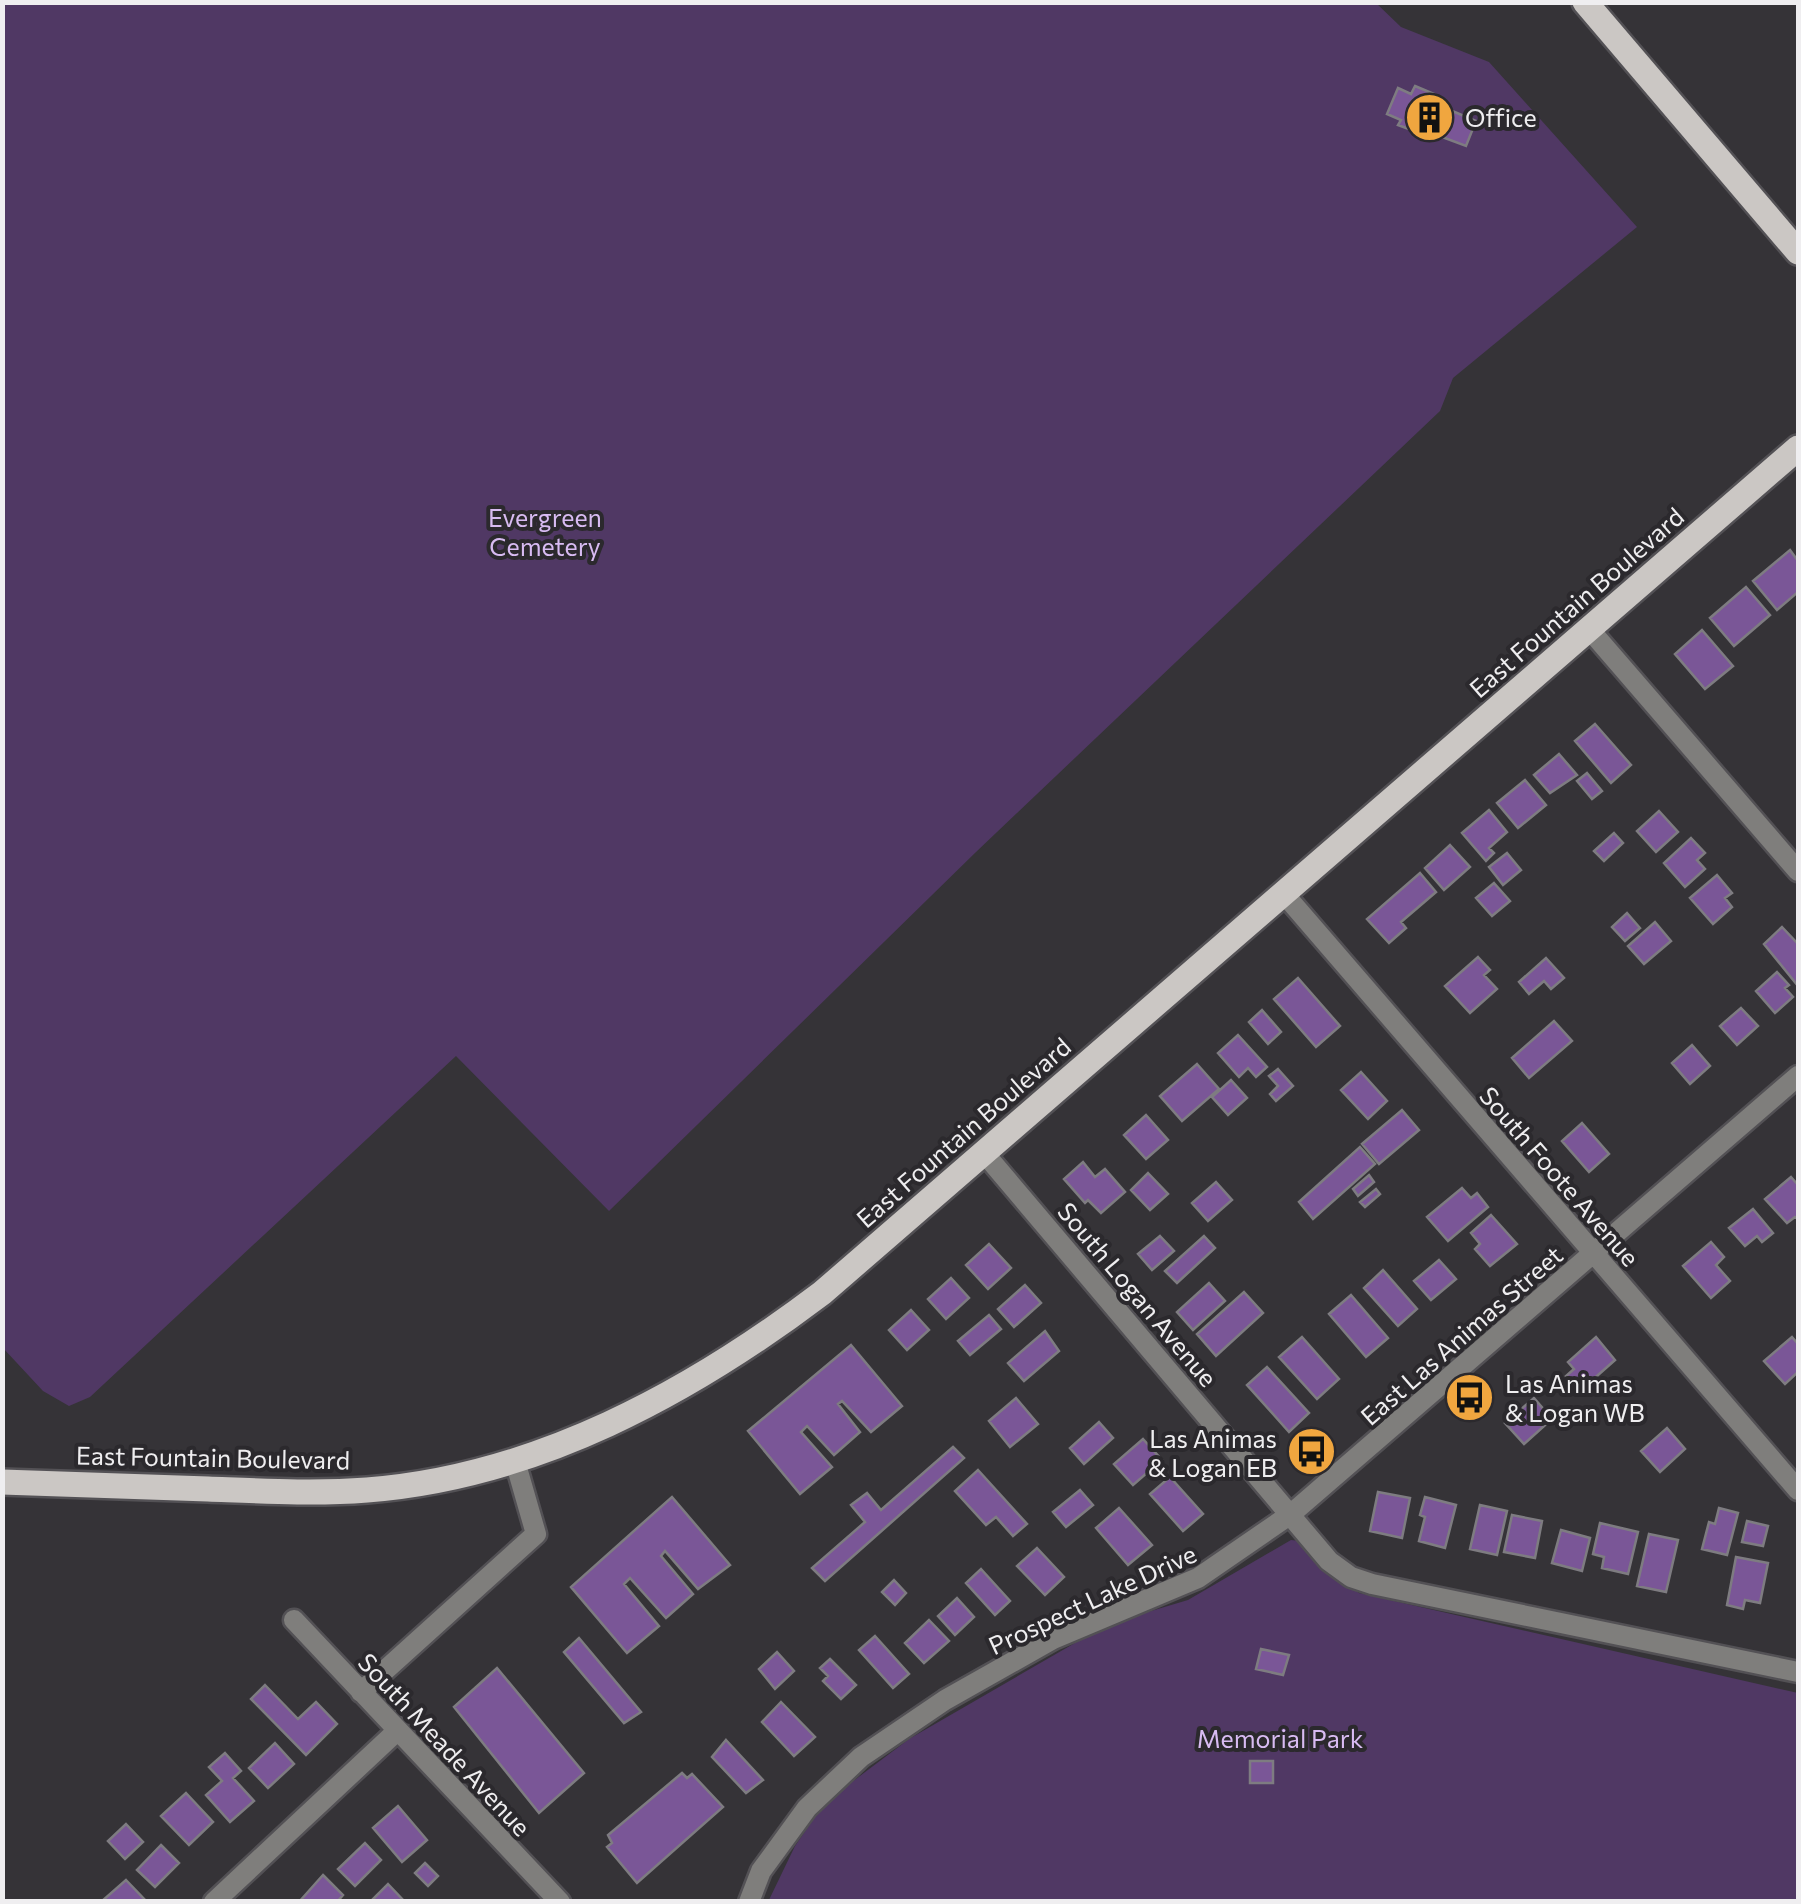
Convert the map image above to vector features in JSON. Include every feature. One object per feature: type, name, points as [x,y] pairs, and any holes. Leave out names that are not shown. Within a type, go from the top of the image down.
[{"type":"main road","points":[[1585,2],[1798,252]]},
{"type":"main road","name":"East Fountain Boulevard","points":[[2,1482],[314,1493],[372,1490],[452,1478],[588,1434],[724,1363],[822,1293],[1798,448]]},
{"type":"street","points":[[1590,630],[1798,871]]},
{"type":"street","name":"South Foote Avenue","points":[[1284,895],[1798,1490]]},
{"type":"street","name":"East Las Animas Street","points":[[1290,1514],[1798,1076]]},
{"type":"street","name":"South Logan Avenue","points":[[985,1154],[1290,1514]]},
{"type":"street","points":[[361,1692],[536,1534],[515,1460]]},
{"type":"street","points":[[1290,1514],[1329,1562],[1351,1577],[1372,1584],[1798,1672]]},
{"type":"street","name":"Prospect Lake Drive","points":[[748,1902],[761,1871],[807,1808],[862,1757],[945,1700],[1053,1639],[1198,1578],[1290,1514]]},
{"type":"street","name":"South Meade Avenue","points":[[294,1620],[560,1902]]},
{"type":"street","points":[[214,1902],[397,1731]]},
{"type":"green space","name":"Evergreen Cemetery","points":[[3,3],[1376,3],[1401,27],[1489,62],[1637,227],[1453,378],[1440,411],[976,852],[609,1211],[456,1056],[90,1397],[69,1406],[43,1391],[3,1348]]},
{"type":"green space","name":"Memorial Park","points":[[1291,1540],[1300,1541],[1329,1572],[1359,1593],[1798,1693],[1798,1901],[768,1902],[795,1846],[815,1817],[836,1794],[909,1739],[1094,1632],[1188,1600]]},
{"type":"building","name":"Office","points":[[1415,86],[1434,94],[1431,102],[1476,121],[1466,146],[1418,128],[1417,132],[1398,125],[1401,120],[1387,114],[1398,88],[1411,94]]},
{"type":"building","points":[[1790,550],[1798,561],[1798,592],[1777,610],[1753,581]]},
{"type":"building","points":[[1746,587],[1770,615],[1734,646],[1710,618]]},
{"type":"building","points":[[1702,630],[1733,666],[1705,689],[1675,654]]},
{"type":"building","points":[[1595,724],[1631,765],[1611,783],[1575,741]]},
{"type":"building","points":[[1559,754],[1577,775],[1550,793],[1534,775]]},
{"type":"building","points":[[1587,773],[1602,791],[1592,799],[1577,781]]},
{"type":"building","points":[[1525,780],[1546,805],[1518,828],[1497,803]]},
{"type":"building","points":[[1489,810],[1507,832],[1489,848],[1494,853],[1486,861],[1462,833]]},
{"type":"building","points":[[1659,811],[1678,832],[1656,852],[1637,831]]},
{"type":"building","points":[[1614,833],[1623,843],[1604,861],[1594,851]]},
{"type":"building","points":[[1691,838],[1705,853],[1697,860],[1705,869],[1685,887],[1664,863]]},
{"type":"building","points":[[1450,845],[1470,867],[1444,890],[1425,868]]},
{"type":"building","points":[[1507,853],[1521,870],[1503,885],[1489,867]]},
{"type":"building","points":[[1420,873],[1436,892],[1401,922],[1406,928],[1389,943],[1367,919]]},
{"type":"building","points":[[1717,875],[1732,893],[1725,898],[1732,907],[1713,924],[1690,898]]},
{"type":"building","points":[[1494,883],[1510,901],[1492,916],[1476,898]]},
{"type":"building","points":[[1627,913],[1640,928],[1625,941],[1612,927]]},
{"type":"building","points":[[1655,922],[1671,941],[1644,964],[1628,946]]},
{"type":"building","points":[[1782,927],[1798,944],[1798,986],[1764,944]]},
{"type":"building","points":[[1478,957],[1490,970],[1484,975],[1497,989],[1470,1013],[1445,986]]},
{"type":"building","points":[[1546,958],[1564,978],[1551,989],[1544,981],[1529,994],[1519,982]]},
{"type":"building","points":[[1777,972],[1789,985],[1785,988],[1793,997],[1775,1013],[1756,991]]},
{"type":"building","points":[[1298,978],[1340,1026],[1316,1047],[1274,999]]},
{"type":"building","points":[[1741,1008],[1758,1026],[1737,1045],[1720,1026]]},
{"type":"building","points":[[1262,1010],[1281,1032],[1268,1044],[1249,1022]]},
{"type":"building","points":[[1554,1021],[1572,1041],[1529,1078],[1512,1058]]},
{"type":"building","points":[[1238,1035],[1267,1067],[1256,1077],[1248,1068],[1239,1077],[1218,1053]]},
{"type":"building","points":[[1692,1045],[1710,1066],[1690,1084],[1672,1063]]},
{"type":"building","points":[[1197,1064],[1219,1089],[1182,1121],[1160,1096]]},
{"type":"building","points":[[1278,1069],[1293,1086],[1276,1101],[1270,1094],[1278,1086],[1269,1076]]},
{"type":"building","points":[[1361,1072],[1387,1101],[1368,1119],[1341,1090]]},
{"type":"building","points":[[1231,1080],[1247,1098],[1228,1115],[1212,1097]]},
{"type":"building","points":[[1402,1110],[1419,1130],[1379,1164],[1362,1144]]},
{"type":"building","points":[[1146,1115],[1168,1140],[1146,1159],[1124,1135]]},
{"type":"building","points":[[1582,1123],[1609,1154],[1589,1172],[1562,1141]]},
{"type":"building","points":[[1360,1147],[1375,1164],[1313,1219],[1299,1202]]},
{"type":"building","points":[[1083,1162],[1095,1177],[1105,1169],[1125,1192],[1101,1213],[1088,1200],[1085,1203],[1064,1179]]},
{"type":"building","points":[[1148,1173],[1168,1194],[1150,1210],[1131,1190]]},
{"type":"building","points":[[1369,1175],[1374,1182],[1358,1196],[1353,1189]]},
{"type":"building","points":[[1791,1177],[1798,1185],[1798,1219],[1787,1223],[1765,1199]]},
{"type":"building","points":[[1216,1182],[1232,1200],[1208,1221],[1192,1203]]},
{"type":"building","points":[[1462,1188],[1471,1198],[1477,1193],[1488,1207],[1448,1241],[1427,1217]]},
{"type":"building","points":[[1376,1189],[1380,1194],[1365,1207],[1360,1202]]},
{"type":"building","points":[[1753,1209],[1773,1233],[1762,1242],[1757,1236],[1745,1246],[1729,1228]]},
{"type":"building","points":[[1491,1215],[1517,1244],[1490,1266],[1475,1249],[1480,1244],[1471,1233]]},
{"type":"building","points":[[1160,1236],[1174,1251],[1152,1270],[1138,1254]]},
{"type":"building","points":[[1204,1236],[1215,1248],[1177,1283],[1165,1271]]},
{"type":"building","points":[[1711,1242],[1724,1257],[1716,1265],[1730,1281],[1711,1298],[1683,1266]]},
{"type":"building","points":[[989,1244],[1011,1268],[988,1289],[966,1265]]},
{"type":"building","points":[[1439,1260],[1456,1279],[1431,1300],[1414,1281]]},
{"type":"building","points":[[1383,1270],[1417,1309],[1398,1326],[1364,1288]]},
{"type":"building","points":[[951,1278],[969,1298],[946,1319],[928,1299]]},
{"type":"building","points":[[1209,1283],[1225,1301],[1193,1330],[1177,1312]]},
{"type":"building","points":[[1025,1285],[1041,1303],[1014,1327],[998,1309]]},
{"type":"building","points":[[1244,1292],[1263,1313],[1216,1356],[1197,1334]]},
{"type":"building","points":[[1351,1295],[1388,1338],[1366,1357],[1329,1314]]},
{"type":"building","points":[[911,1310],[929,1330],[907,1350],[889,1330]]},
{"type":"building","points":[[989,1315],[1001,1329],[970,1355],[958,1341]]},
{"type":"building","points":[[1045,1331],[1059,1351],[1024,1381],[1008,1363]]},
{"type":"building","points":[[1302,1337],[1339,1379],[1317,1399],[1279,1357]]},
{"type":"building","points":[[1596,1337],[1615,1360],[1580,1391],[1566,1376],[1574,1369],[1568,1362]]},
{"type":"building","points":[[1792,1337],[1798,1344],[1798,1372],[1785,1384],[1764,1361]]},
{"type":"building","points":[[851,1345],[902,1406],[871,1432],[842,1401],[838,1404],[860,1432],[834,1455],[807,1426],[801,1432],[832,1467],[800,1494],[748,1431]]},
{"type":"building","points":[[1267,1367],[1309,1413],[1289,1432],[1247,1385]]},
{"type":"building","points":[[1016,1398],[1038,1424],[1010,1447],[989,1421]]},
{"type":"building","points":[[1534,1398],[1552,1419],[1524,1444],[1505,1423]]},
{"type":"building","points":[[1099,1422],[1113,1438],[1084,1464],[1070,1448]]},
{"type":"building","points":[[1667,1428],[1685,1449],[1660,1472],[1641,1451]]},
{"type":"building","points":[[1143,1439],[1162,1460],[1133,1485],[1114,1464]]},
{"type":"building","points":[[953,1447],[964,1458],[825,1581],[812,1568],[865,1522],[851,1505],[867,1493],[881,1510]]},
{"type":"building","points":[[978,1470],[1027,1524],[1013,1536],[996,1517],[986,1525],[955,1491]]},
{"type":"building","points":[[1170,1477],[1203,1514],[1183,1531],[1150,1494]]},
{"type":"building","points":[[1080,1490],[1093,1505],[1066,1527],[1053,1512]]},
{"type":"building","points":[[1378,1492],[1410,1498],[1402,1538],[1370,1531]]},
{"type":"building","points":[[672,1497],[730,1565],[698,1589],[665,1551],[661,1556],[693,1594],[666,1618],[630,1578],[624,1584],[659,1626],[627,1653],[571,1587]]},
{"type":"building","points":[[1425,1497],[1456,1505],[1445,1548],[1419,1541]]},
{"type":"building","points":[[1480,1505],[1507,1511],[1497,1555],[1470,1549]]},
{"type":"building","points":[[1119,1508],[1152,1545],[1128,1565],[1096,1528]]},
{"type":"building","points":[[1719,1508],[1738,1513],[1727,1555],[1702,1549],[1709,1522],[1715,1524]]},
{"type":"building","points":[[1512,1515],[1542,1521],[1535,1558],[1504,1552]]},
{"type":"building","points":[[1747,1521],[1768,1526],[1763,1546],[1742,1542]]},
{"type":"building","points":[[1600,1523],[1638,1532],[1628,1574],[1602,1568],[1604,1557],[1593,1554]]},
{"type":"building","points":[[1561,1530],[1590,1538],[1582,1571],[1552,1563]]},
{"type":"building","points":[[1649,1534],[1678,1540],[1666,1592],[1637,1586]]},
{"type":"building","points":[[1037,1548],[1064,1577],[1045,1595],[1017,1566]]},
{"type":"building","points":[[1736,1557],[1768,1563],[1760,1603],[1745,1600],[1743,1609],[1727,1605]]},
{"type":"building","points":[[981,1569],[1010,1601],[995,1615],[966,1583]]},
{"type":"building","points":[[894,1580],[906,1593],[895,1605],[882,1592]]},
{"type":"building","points":[[957,1598],[974,1617],[955,1635],[938,1616]]},
{"type":"building","points":[[929,1620],[949,1641],[924,1663],[905,1643]]},
{"type":"building","points":[[875,1636],[909,1674],[893,1688],[859,1650]]},
{"type":"building","points":[[579,1638],[641,1712],[624,1723],[564,1652]]},
{"type":"building","points":[[1261,1649],[1289,1655],[1283,1675],[1256,1669]]},
{"type":"building","points":[[777,1652],[794,1671],[775,1689],[759,1669]]},
{"type":"building","points":[[830,1659],[856,1685],[841,1699],[823,1681],[828,1676],[820,1668]]},
{"type":"building","points":[[497,1668],[584,1773],[539,1813],[454,1707]]},
{"type":"building","points":[[265,1685],[298,1719],[316,1702],[337,1724],[306,1755],[251,1699]]},
{"type":"building","points":[[781,1702],[815,1737],[794,1756],[762,1722]]},
{"type":"building","points":[[726,1740],[763,1780],[746,1793],[712,1757]]},
{"type":"building","points":[[275,1743],[294,1764],[268,1788],[249,1768]]},
{"type":"building","points":[[225,1753],[241,1771],[233,1778],[254,1801],[230,1822],[206,1795],[222,1781],[209,1767]]},
{"type":"building","points":[[1250,1761],[1273,1761],[1273,1783],[1250,1783]]},
{"type":"building","points":[[682,1773],[687,1778],[692,1774],[723,1807],[637,1883],[607,1847],[612,1843],[608,1835]]},
{"type":"building","points":[[186,1793],[213,1822],[189,1845],[161,1816]]},
{"type":"building","points":[[398,1806],[427,1840],[402,1862],[373,1828]]},
{"type":"building","points":[[126,1824],[143,1842],[125,1859],[108,1841]]},
{"type":"building","points":[[365,1843],[381,1860],[355,1886],[338,1869]]},
{"type":"building","points":[[161,1845],[179,1863],[155,1887],[137,1870]]},
{"type":"building","points":[[425,1863],[438,1876],[428,1886],[415,1873]]},
{"type":"building","points":[[323,1875],[343,1895],[337,1902],[299,1902]]},
{"type":"building","points":[[126,1880],[145,1900],[102,1901]]},
{"type":"building","points":[[388,1884],[405,1902],[370,1902]]},
{"type":"place","name":"Office","points":[[1430,117]]},
{"type":"place","name":"Las Animas & Logan WB","points":[[1470,1397]]},
{"type":"place","name":"Las Animas & Logan EB","points":[[1312,1452]]}]
